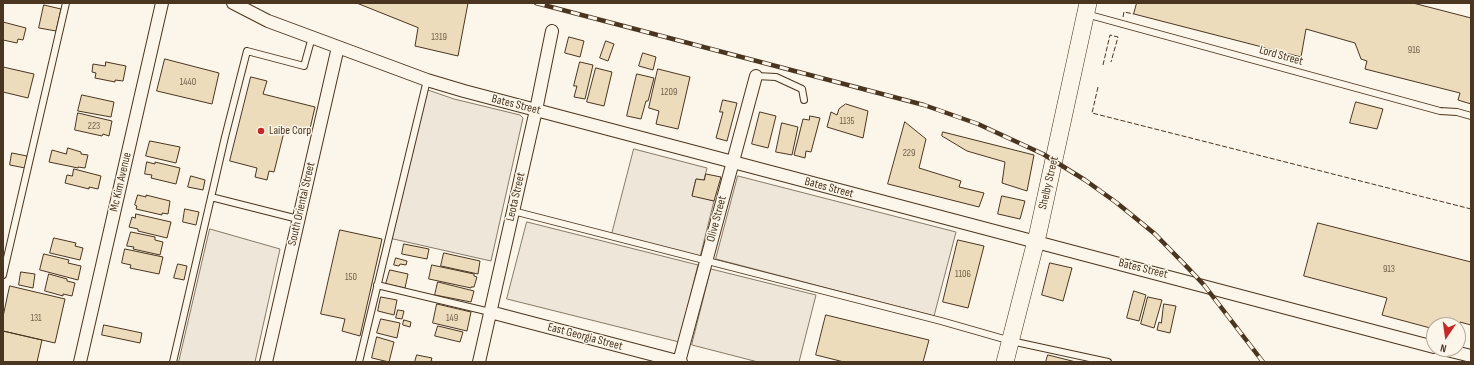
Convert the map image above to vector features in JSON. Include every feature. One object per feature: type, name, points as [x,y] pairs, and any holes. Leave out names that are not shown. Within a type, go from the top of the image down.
[{"type":"main road","name":"Shelby Street","points":[[1005,362],[1035,242],[1087,9]]},
{"type":"street","name":"Mc Kim Avenue","points":[[80,362],[162,3]]},
{"type":"street","name":"Bates Street","points":[[233,3],[268,21],[427,80],[464,91],[1426,345]]},
{"type":"street","name":"Leota Street","points":[[479,362],[536,110],[552,31]]},
{"type":"street","name":"South Oriental Street","points":[[266,362],[338,47]]},
{"type":"street","name":"Olive Street","points":[[679,362],[756,76]]},
{"type":"street","name":"East Georgia Street","points":[[490,312],[679,362]]},
{"type":"lane","points":[[3,275],[66,3]]},
{"type":"lane","name":"Lord Street","points":[[1087,9],[1440,110],[1457,112],[1471,116]]},
{"type":"lane","points":[[173,362],[211,197],[247,51],[304,66],[312,37]]},
{"type":"lane","points":[[756,76],[776,77],[802,89],[804,100]]},
{"type":"lane","points":[[359,362],[427,80]]},
{"type":"lane","points":[[211,197],[298,219]]},
{"type":"lane","points":[[513,211],[706,262],[941,321],[1011,341],[1108,362]]},
{"type":"lane","points":[[377,285],[490,312]]},
{"type":"shaded area","points":[[425,89],[454,99],[520,115],[523,118],[491,261],[389,238]]},
{"type":"shaded area","points":[[634,149],[707,168],[704,180],[696,179],[692,195],[714,201],[700,257],[612,234]]},
{"type":"shaded area","points":[[738,176],[956,232],[934,316],[716,259]]},
{"type":"shaded area","points":[[527,222],[698,265],[679,342],[507,299]]},
{"type":"shaded area","points":[[210,229],[280,249],[255,362],[179,362]]},
{"type":"shaded area","points":[[711,269],[816,295],[799,362],[758,362],[692,345]]},
{"type":"building","points":[[357,3],[468,3],[458,56],[415,46],[418,28]]},
{"type":"building","points":[[1137,3],[1413,3],[1471,18],[1471,104],[1458,100],[1460,93],[1365,69],[1367,61],[1361,59],[1355,43],[1306,29],[1301,57],[1134,14]]},
{"type":"building","points":[[44,5],[61,9],[56,31],[39,28]]},
{"type":"building","points":[[3,22],[26,28],[23,40],[18,39],[17,43],[3,40]]},
{"type":"building","points":[[569,37],[584,41],[580,57],[565,53]]},
{"type":"building","points":[[606,41],[614,44],[608,61],[600,58]]},
{"type":"building","points":[[643,53],[656,57],[653,70],[639,66]]},
{"type":"building","points":[[165,59],[219,73],[212,104],[157,91]]},
{"type":"building","points":[[106,62],[126,66],[123,81],[115,80],[115,82],[95,78],[96,73],[92,72],[93,64],[105,66]]},
{"type":"building","points":[[580,62],[593,65],[585,99],[574,97],[577,86],[574,86]]},
{"type":"building","points":[[3,67],[34,74],[28,98],[3,92]]},
{"type":"building","points":[[596,68],[612,72],[604,106],[587,102]]},
{"type":"building","points":[[658,69],[690,77],[678,129],[656,124],[659,111],[649,108]]},
{"type":"building","points":[[637,74],[654,78],[648,101],[646,101],[641,119],[627,116]]},
{"type":"building","name":"Laibe Corp","points":[[251,77],[267,81],[263,94],[315,107],[309,133],[285,128],[274,172],[269,171],[267,180],[255,177],[257,168],[230,161]]},
{"type":"building","points":[[82,95],[114,102],[111,117],[78,111]]},
{"type":"building","points":[[723,100],[737,103],[727,141],[716,138],[723,112],[720,112]]},
{"type":"building","points":[[1356,102],[1383,109],[1377,129],[1350,123]]},
{"type":"building","points":[[846,104],[868,111],[863,138],[827,127],[831,112],[837,115],[839,109]]},
{"type":"building","points":[[760,112],[776,116],[768,148],[752,144]]},
{"type":"building","points":[[78,113],[112,121],[109,136],[103,134],[102,136],[75,130]]},
{"type":"building","points":[[810,116],[820,118],[811,152],[806,151],[805,158],[794,155],[803,119],[809,120]]},
{"type":"building","points":[[905,122],[926,139],[919,168],[961,181],[959,187],[984,193],[979,207],[888,184]]},
{"type":"building","points":[[782,123],[798,127],[792,155],[776,152]]},
{"type":"building","points":[[943,132],[1034,155],[1027,191],[1002,183],[1005,162],[967,151],[942,136]]},
{"type":"building","points":[[150,141],[180,147],[176,163],[146,156]]},
{"type":"building","points":[[68,148],[81,152],[81,154],[88,155],[85,168],[49,162],[52,150],[66,154]]},
{"type":"building","points":[[12,153],[27,156],[25,168],[10,165]]},
{"type":"building","points":[[147,162],[155,164],[155,162],[180,168],[176,184],[151,178],[152,175],[145,174]]},
{"type":"building","points":[[74,169],[101,176],[98,189],[89,187],[89,189],[65,183],[67,175],[72,176]]},
{"type":"building","points":[[706,174],[721,177],[714,201],[692,196],[696,179],[704,180]]},
{"type":"building","points":[[191,176],[205,180],[203,190],[188,187]]},
{"type":"building","points":[[138,195],[146,197],[146,195],[170,201],[168,214],[162,213],[162,215],[136,209],[137,206],[135,205]]},
{"type":"building","points":[[1002,196],[1025,201],[1020,219],[998,214]]},
{"type":"building","points":[[185,209],[199,212],[196,225],[183,222]]},
{"type":"building","points":[[136,214],[171,222],[167,238],[138,231],[138,229],[129,227],[132,217],[135,218]]},
{"type":"building","points":[[1318,223],[1471,262],[1471,325],[1466,324],[1466,317],[1426,317],[1426,327],[1382,315],[1387,298],[1304,276]]},
{"type":"building","points":[[340,230],[382,239],[360,336],[342,331],[345,319],[321,314]]},
{"type":"building","points":[[131,232],[155,237],[155,240],[163,242],[160,255],[133,249],[134,247],[127,246]]},
{"type":"building","points":[[54,238],[76,243],[75,246],[83,248],[80,260],[50,253]]},
{"type":"building","points":[[958,240],[984,246],[968,308],[943,302]]},
{"type":"building","points":[[404,244],[429,249],[427,259],[402,254]]},
{"type":"building","points":[[125,249],[163,257],[159,274],[130,268],[131,265],[122,263]]},
{"type":"building","points":[[444,253],[480,261],[478,274],[441,266]]},
{"type":"building","points":[[44,254],[69,260],[68,263],[81,266],[78,280],[40,270]]},
{"type":"building","points":[[396,258],[407,261],[406,265],[394,265]]},
{"type":"building","points":[[1050,263],[1072,268],[1063,301],[1042,295]]},
{"type":"building","points":[[178,264],[187,266],[184,280],[174,278]]},
{"type":"building","points":[[432,265],[474,274],[474,276],[477,277],[474,287],[471,288],[429,279]]},
{"type":"building","points":[[390,270],[408,274],[405,288],[386,284]]},
{"type":"building","points":[[21,272],[35,274],[33,288],[19,285]]},
{"type":"building","points":[[49,274],[75,283],[72,296],[63,294],[63,296],[45,291]]},
{"type":"building","points":[[438,282],[474,291],[471,302],[435,295]]},
{"type":"building","points":[[10,286],[65,299],[55,343],[3,331],[3,317]]},
{"type":"building","points":[[1134,291],[1146,295],[1139,321],[1127,318]]},
{"type":"building","points":[[381,297],[397,300],[394,315],[378,311]]},
{"type":"building","points":[[1148,297],[1162,300],[1154,328],[1141,324]]},
{"type":"building","points":[[437,304],[471,312],[467,331],[433,323]]},
{"type":"building","points":[[1164,304],[1176,306],[1170,333],[1157,330],[1159,322],[1161,323]]},
{"type":"building","points":[[398,310],[404,311],[402,319],[396,318]]},
{"type":"building","points":[[826,315],[929,340],[923,362],[844,362],[816,355]]},
{"type":"building","points":[[381,319],[400,323],[397,338],[377,333]]},
{"type":"building","points":[[404,320],[411,322],[410,327],[403,325]]},
{"type":"building","points":[[104,325],[142,333],[140,343],[102,335]]},
{"type":"building","points":[[438,326],[463,332],[460,342],[435,336]]},
{"type":"building","points":[[3,331],[42,340],[37,362],[3,362]]},
{"type":"building","points":[[377,337],[394,342],[389,362],[372,358]]},
{"type":"building","points":[[417,355],[432,358],[431,361],[436,362],[415,362]]},
{"type":"building","points":[[1048,355],[1076,362],[1046,362]]},
{"type":"railway","points":[[536,3],[924,105],[978,124],[1043,154],[1085,180],[1117,203],[1155,234],[1204,285],[1263,362]]},
{"type":"fence","points":[[1123,17],[1124,12],[1134,14]]},
{"type":"fence","points":[[1103,65],[1110,35],[1118,37],[1111,62]]},
{"type":"fence","points":[[1098,87],[1092,113],[1471,209]]},
{"type":"place","name":"Laibe Corp","points":[[261,131]]}]
